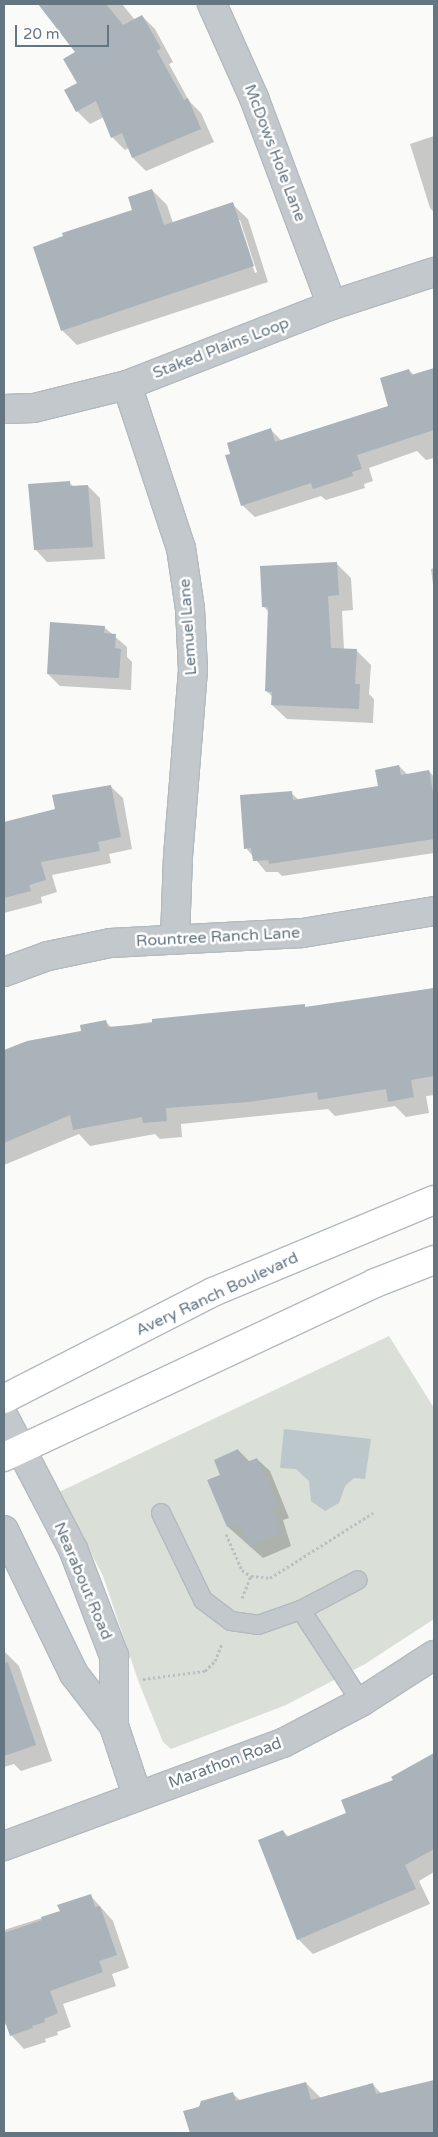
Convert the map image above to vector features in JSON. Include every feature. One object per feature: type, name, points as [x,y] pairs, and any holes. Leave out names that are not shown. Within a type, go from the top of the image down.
[{"type":"main road","name":"Avery Ranch Boulevard","points":[[4,1399],[213,1292],[434,1200]]},
{"type":"main road","points":[[12,1452],[376,1283],[434,1260]]},
{"type":"street","name":"McDows Hole Lane","points":[[219,6],[332,305]]},
{"type":"street","name":"Staked Plains Loop","points":[[4,409],[34,408],[127,385],[332,305],[434,272]]},
{"type":"street","name":"Lemuel Lane","points":[[127,385],[181,548],[190,610],[193,670],[178,856],[175,938]]},
{"type":"street","name":"Rountree Ranch Lane","points":[[4,972],[48,956],[101,945],[175,938],[303,933],[434,911]]},
{"type":"street","name":"Nearabout Road","points":[[4,1417],[12,1452],[73,1549],[114,1656],[114,1726],[137,1795]]},
{"type":"street","name":"Nearabout Road","points":[[4,1530],[74,1674],[114,1726]]},
{"type":"street","name":"Marathon Road","points":[[4,1846],[137,1795],[283,1743],[361,1702],[434,1655]]},
{"type":"lane","points":[[161,1513],[203,1600],[231,1621],[258,1625],[302,1610],[358,1580]]},
{"type":"lane","points":[[302,1610],[361,1702]]},
{"type":"path","points":[[226,1534],[242,1570],[251,1576],[270,1578],[373,1513]]},
{"type":"path","points":[[240,1602],[251,1576]]},
{"type":"path","points":[[143,1679],[206,1672],[215,1661],[223,1641]]},
{"type":"shaded area","points":[[389,1336],[434,1408],[434,1619],[365,1664],[286,1705],[171,1749],[163,1742],[139,1683],[103,1576],[59,1492]]},
{"type":"shaded area","points":[[284,1429],[371,1439],[365,1479],[354,1478],[345,1486],[339,1503],[325,1511],[311,1501],[309,1481],[296,1469],[280,1468]]},
{"type":"building","points":[[38,4],[106,4],[123,25],[142,15],[161,48],[157,51],[184,100],[188,98],[201,129],[132,158],[122,133],[111,138],[96,101],[76,112],[64,90],[77,83],[63,59],[75,52]]},
{"type":"building","points":[[152,189],[164,225],[233,202],[254,266],[61,331],[33,247],[63,236],[62,233],[132,210],[128,197]]},
{"type":"building","points":[[434,368],[434,430],[357,455],[362,469],[352,472],[353,476],[313,489],[311,483],[241,506],[225,455],[230,454],[227,443],[271,428],[275,442],[388,406],[380,378],[409,369],[411,375]]},
{"type":"building","points":[[70,481],[70,486],[88,485],[93,547],[34,550],[28,484]]},
{"type":"building","points":[[337,562],[339,595],[328,596],[331,648],[357,649],[355,684],[360,684],[359,709],[271,705],[272,692],[265,691],[268,607],[262,607],[260,566]]},
{"type":"building","points":[[50,622],[105,626],[104,633],[116,634],[115,648],[121,649],[119,678],[47,674]]},
{"type":"building","points":[[399,765],[401,775],[429,770],[434,798],[434,839],[269,864],[268,860],[253,861],[251,848],[244,849],[240,795],[292,791],[293,800],[378,786],[375,770]]},
{"type":"building","points":[[111,785],[121,837],[98,842],[100,851],[41,862],[46,880],[29,885],[31,891],[4,898],[4,822],[55,809],[52,795]]},
{"type":"building","points":[[434,988],[434,1076],[411,1080],[414,1097],[388,1102],[386,1089],[318,1100],[317,1092],[249,1102],[166,1108],[167,1121],[143,1123],[142,1117],[73,1130],[70,1115],[4,1143],[4,1050],[27,1041],[81,1031],[80,1025],[106,1020],[108,1027],[152,1023],[152,1019],[305,1004],[305,1007]]},
{"type":"building","points":[[238,1449],[244,1463],[257,1458],[278,1505],[272,1508],[280,1533],[250,1547],[237,1523],[227,1527],[207,1480],[220,1475],[214,1460]]},
{"type":"building","points":[[8,1662],[36,1745],[4,1756],[4,1663]]},
{"type":"building","points":[[434,1753],[434,1849],[405,1865],[416,1889],[297,1940],[258,1840],[283,1830],[286,1837],[346,1813],[341,1800],[393,1780],[391,1777]]},
{"type":"building","points":[[91,1894],[95,1907],[100,1906],[117,1955],[99,1961],[103,1972],[50,1991],[58,2013],[44,2019],[45,2022],[32,2026],[33,2028],[10,2036],[4,2019],[4,1933],[42,1920],[41,1917],[60,1911],[57,1905]]},
{"type":"building","points":[[434,2080],[434,2133],[190,2133],[183,2111],[199,2107],[201,2101],[233,2092],[236,2101],[306,2082],[311,2100],[373,2083],[376,2094]]}]
